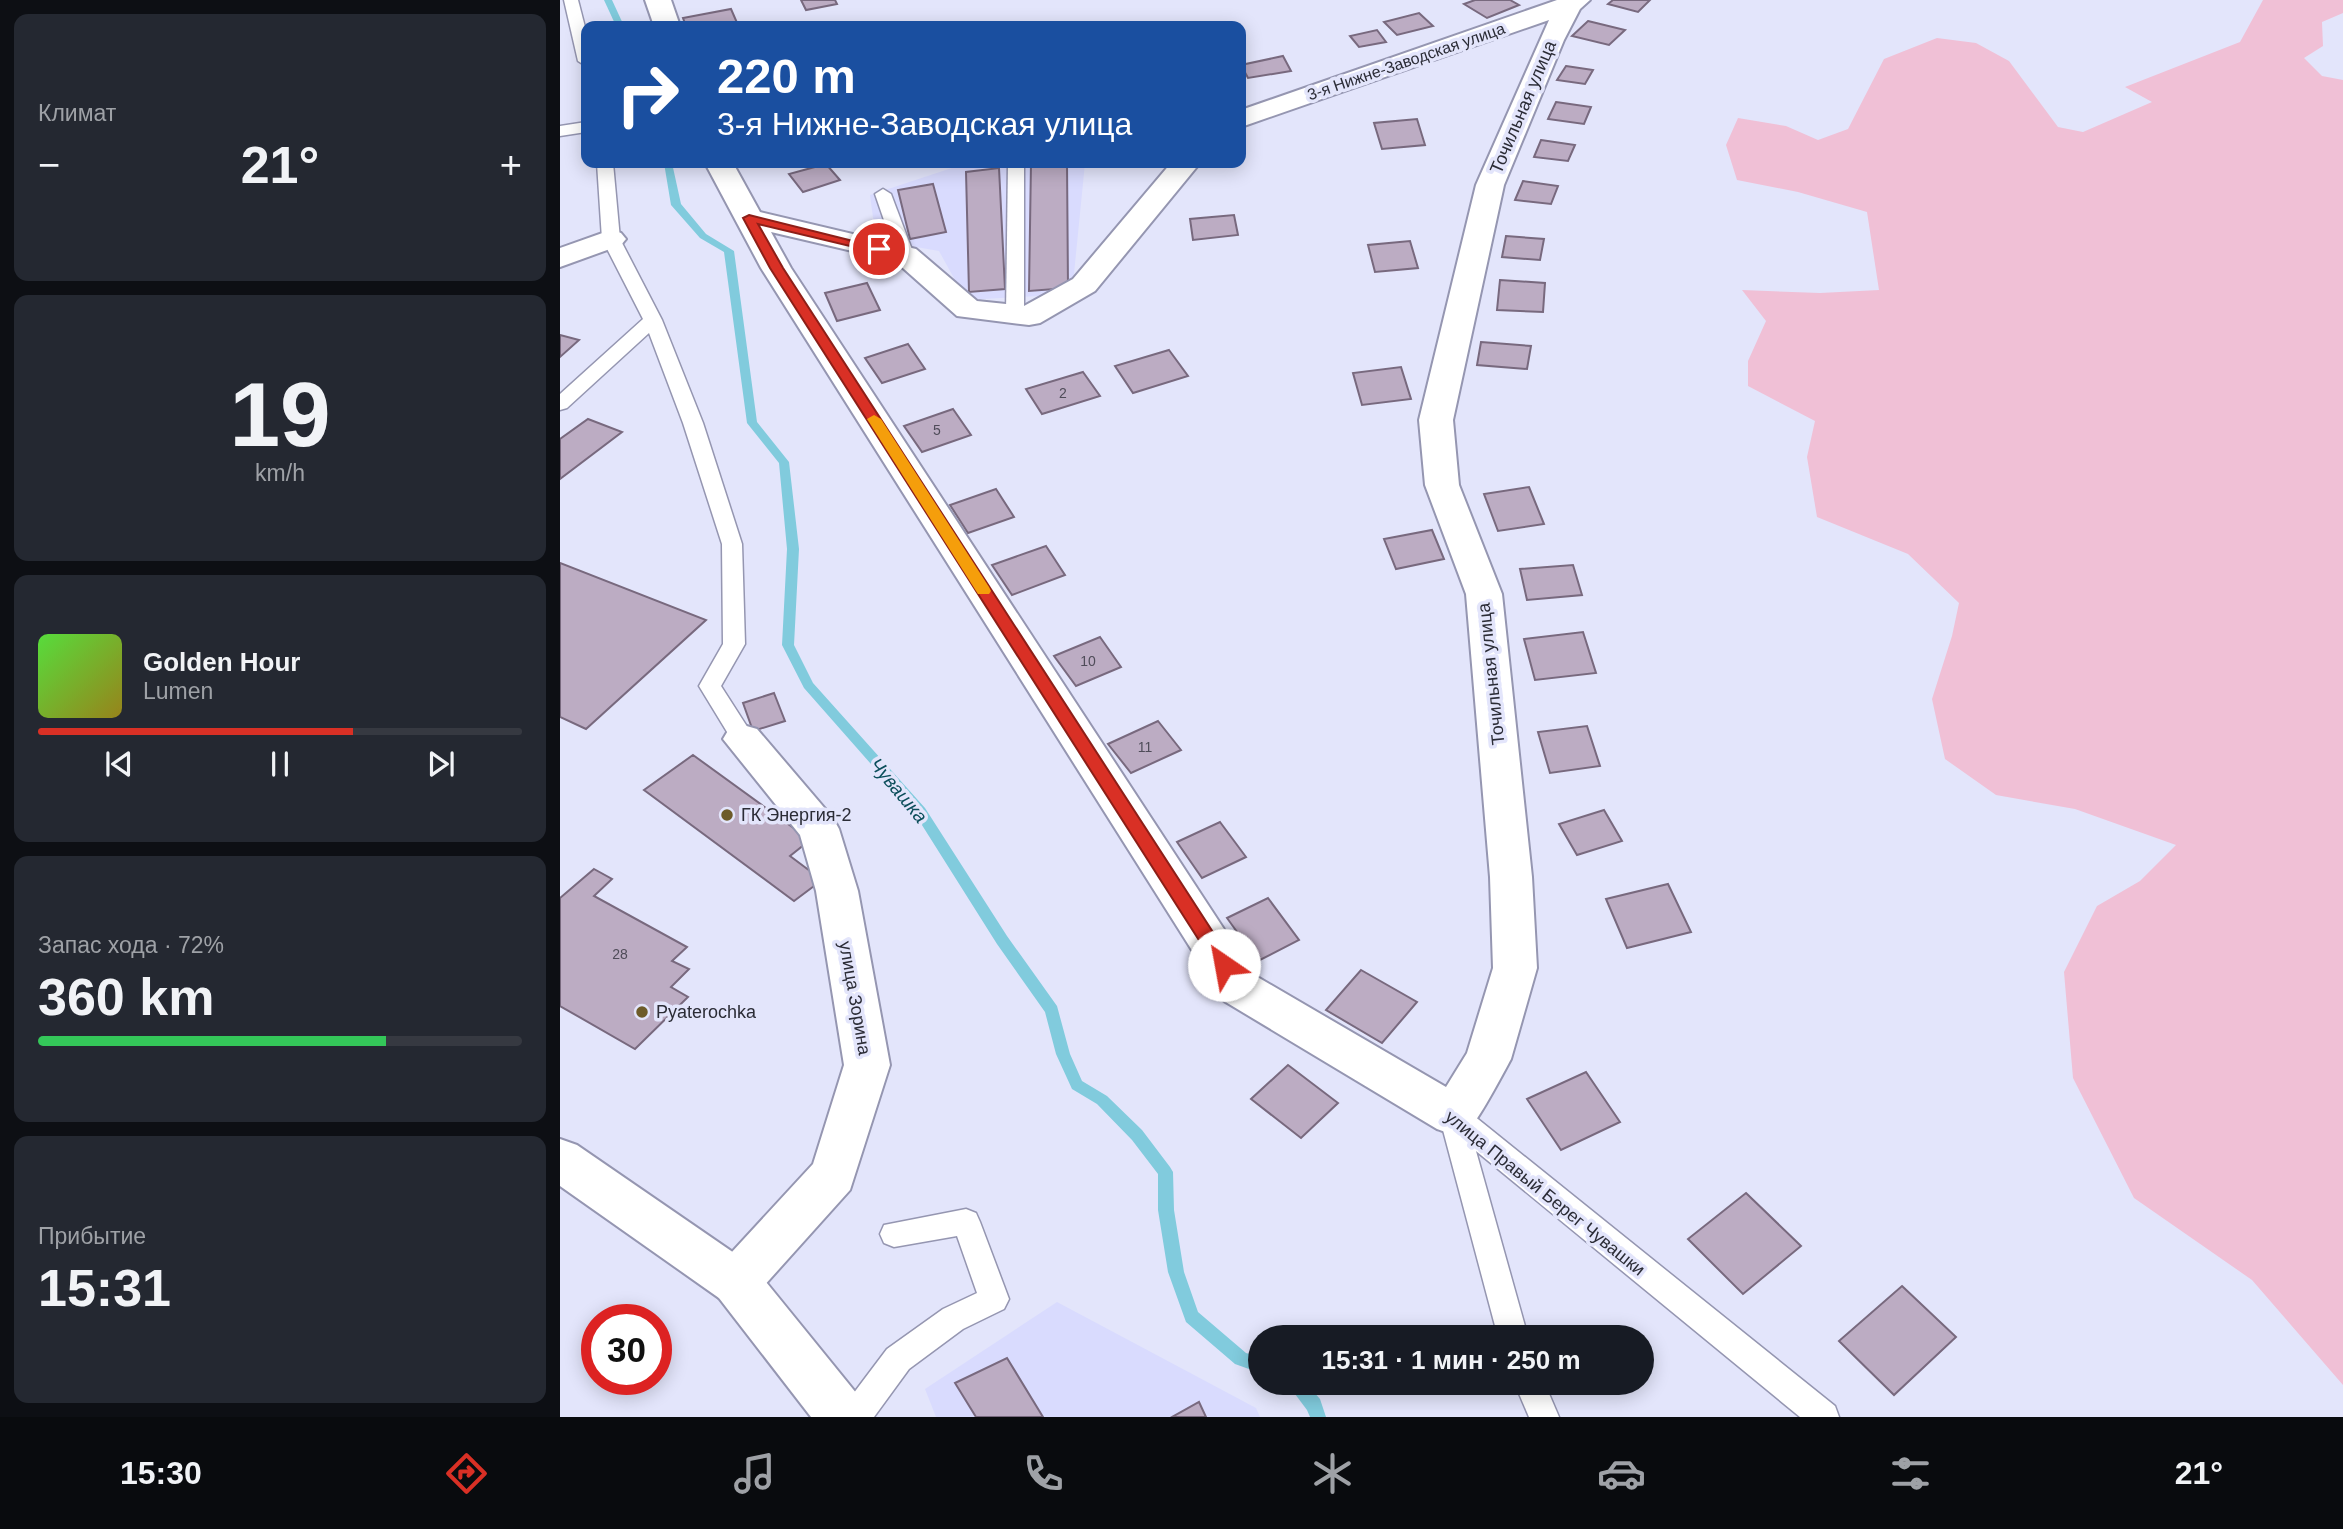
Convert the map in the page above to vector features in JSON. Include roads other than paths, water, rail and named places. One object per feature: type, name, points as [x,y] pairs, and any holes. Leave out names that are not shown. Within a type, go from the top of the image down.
[{"type":"street","points":[[658,0],[665,21]]},
{"type":"street","name":"3-я Нижне-Заводская улица","points":[[1246,117],[1574,2]]},
{"type":"street","name":"Точильная улица","points":[[1453,1115],[1488,1059],[1515,968],[1511,877],[1484,594],[1442,485],[1436,420],[1490,185],[1551,40],[1574,2]]},
{"type":"street","name":"улица Правый Берег Чувашки","points":[[722,168],[776,268],[1239,988],[1453,1115]]},
{"type":"street","points":[[749,218],[905,255],[968,309],[1029,316],[1084,285],[1182,168]]},
{"type":"street","points":[[560,258],[611,239]]},
{"type":"street","name":"улица Зорина","points":[[736,1282],[833,1175],[867,1065],[837,891],[819,829],[743,739]]},
{"type":"street","points":[[560,1160],[736,1282],[842,1417]]},
{"type":"lane","points":[[571,0],[581,41]]},
{"type":"lane","points":[[560,131],[581,128]]},
{"type":"lane","points":[[605,168],[611,239],[653,320],[693,423],[732,544],[734,644],[710,686],[743,739]]},
{"type":"lane","points":[[1015,314],[1016,168]]},
{"type":"lane","points":[[883,194],[905,255]]},
{"type":"lane","points":[[560,404],[653,320]]},
{"type":"lane","points":[[1453,1115],[1510,1325]]},
{"type":"lane","name":"улица Правый Берег Чувашки","points":[[1453,1115],[1824,1417]]},
{"type":"lane","points":[[855,1417],[898,1359],[953,1319],[994,1299],[966,1222],[894,1234]]},
{"type":"lane","points":[[1535,1395],[1544,1417]]},
{"type":"waterway","name":"Чувашка","points":[[608,0],[618,21]]},
{"type":"waterway","name":"Чувашка","points":[[669,168],[676,205],[703,236],[729,251],[752,423],[784,462],[793,549],[788,645],[808,685],[920,811],[1002,940],[1052,1010],[1063,1054],[1077,1085],[1102,1100],[1137,1135],[1165,1172],[1166,1210],[1176,1272],[1192,1317],[1241,1359],[1248,1361]]},
{"type":"waterway","name":"Чувашка","points":[[1305,1395],[1314,1405],[1318,1417]]},
{"type":"place","name":"ГК Энергия-2","points":[[727,815]]},
{"type":"place","name":"Pyaterochka","points":[[642,1012]]}]
